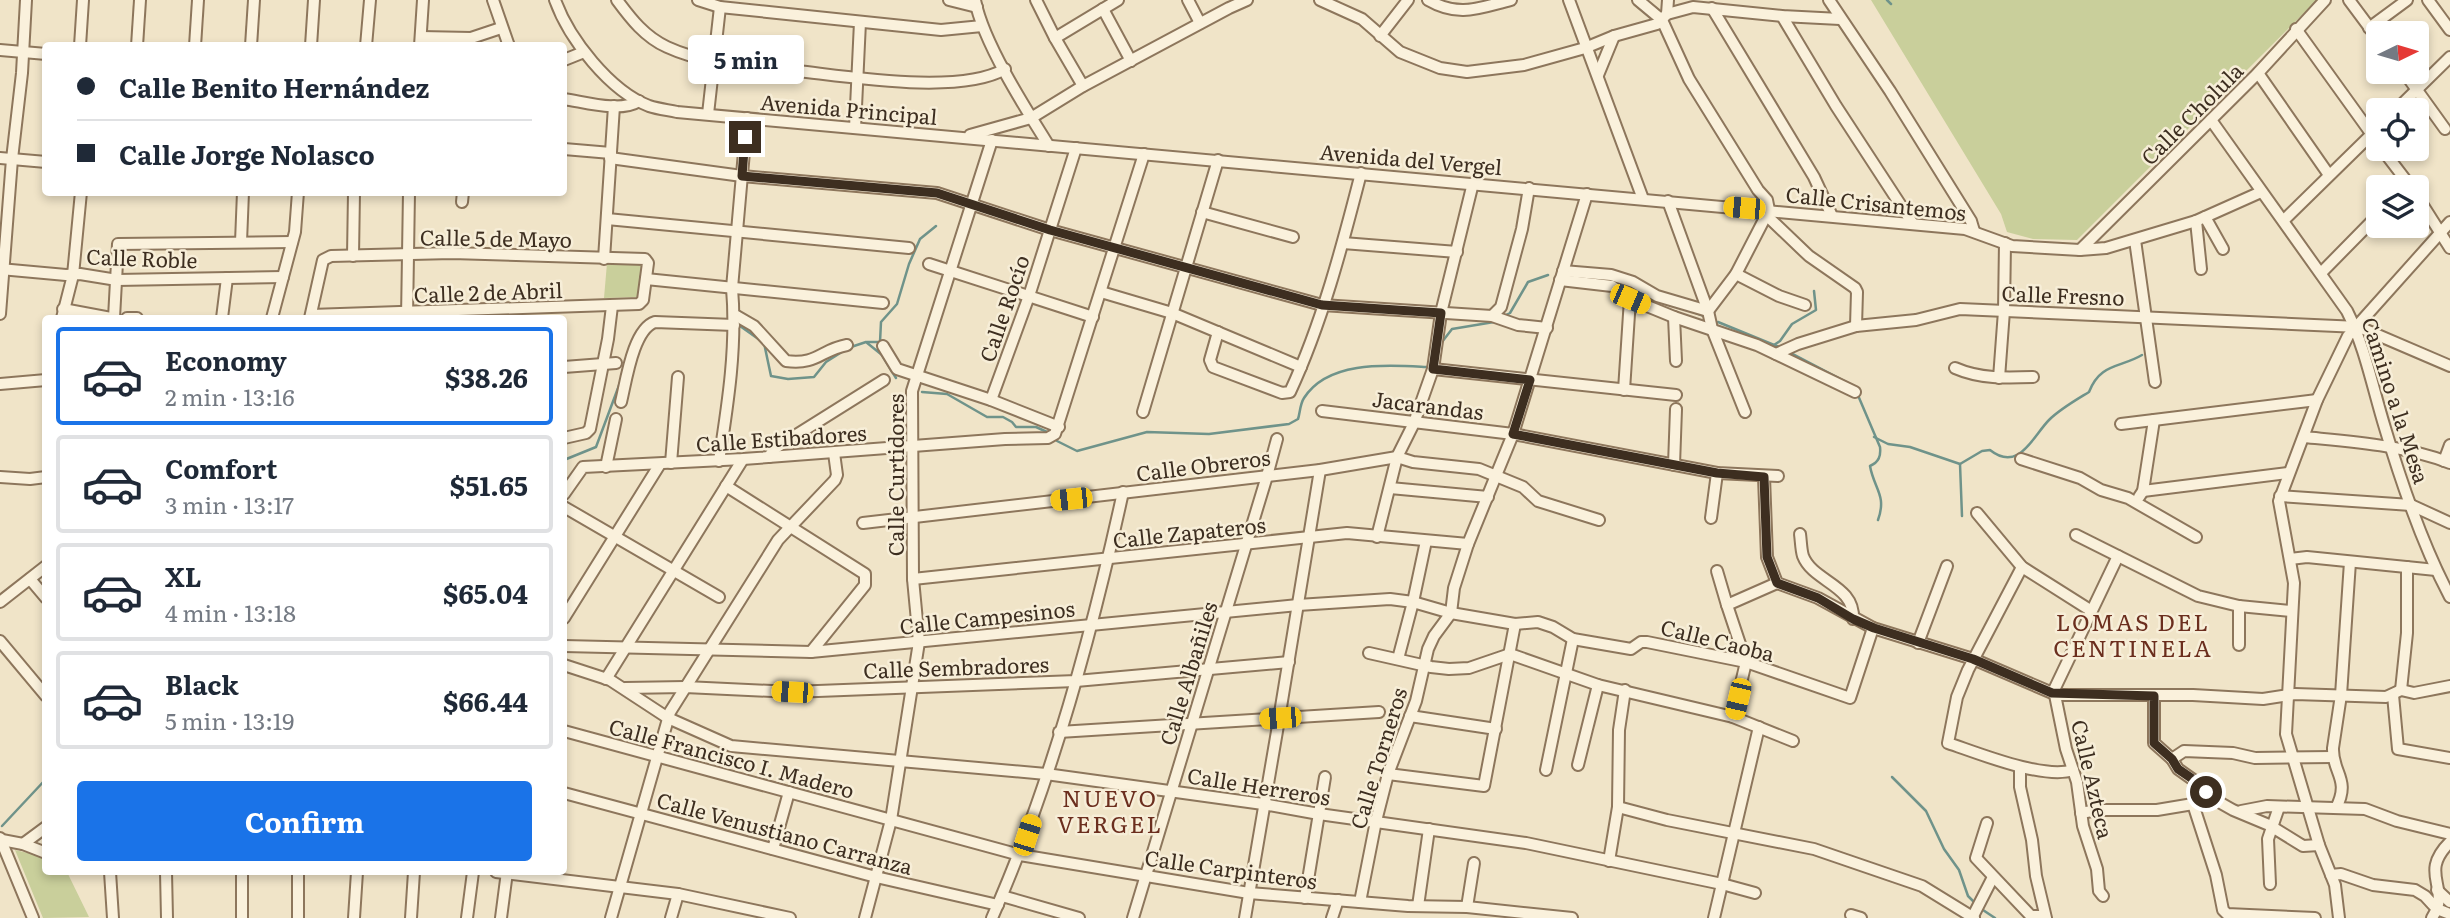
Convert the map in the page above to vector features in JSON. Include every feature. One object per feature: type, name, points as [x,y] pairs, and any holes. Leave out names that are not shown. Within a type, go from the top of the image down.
[{"type":"street","points":[[0,314],[6,158],[23,52],[26,0]]},
{"type":"street","points":[[80,42],[83,0]]},
{"type":"street","points":[[137,42],[140,0]]},
{"type":"street","points":[[195,42],[198,0]]},
{"type":"street","points":[[251,42],[254,0]]},
{"type":"street","points":[[311,42],[314,0]]},
{"type":"street","points":[[366,42],[370,0]]},
{"type":"street","points":[[423,0],[420,41],[471,38],[501,28]]},
{"type":"street","points":[[493,0],[507,42]]},
{"type":"street","points":[[555,0],[566,25],[584,52],[614,82],[639,101]]},
{"type":"street","points":[[617,0],[645,34],[666,46],[714,62],[856,78],[923,82],[983,78],[1005,69]]},
{"type":"street","points":[[698,0],[720,7],[941,30],[982,26]]},
{"type":"street","points":[[949,0],[976,4],[982,26],[1049,146]]},
{"type":"street","points":[[1036,0],[1083,86]]},
{"type":"street","points":[[1055,38],[1118,0]]},
{"type":"street","points":[[1188,0],[1200,23]]},
{"type":"street","points":[[961,137],[1031,118],[1083,86],[1247,0]]},
{"type":"street","points":[[1320,0],[1362,19],[1400,52],[1440,68],[1467,72],[1524,65],[1586,48],[1614,36],[1657,24],[1688,3],[1782,16],[1840,19]]},
{"type":"street","points":[[1380,36],[1408,0]]},
{"type":"street","points":[[1428,0],[1439,6],[1466,12],[1511,0]]},
{"type":"street","points":[[1569,0],[1643,199]]},
{"type":"street","points":[[1638,0],[1664,17],[1689,79],[1751,180],[1767,200],[1767,213],[1737,274],[1708,311]]},
{"type":"street","points":[[1664,17],[1668,0]]},
{"type":"street","points":[[1829,0],[1890,91],[1971,221],[1973,231]]},
{"type":"street","name":"Calle Cholula","points":[[2080,250],[2258,73],[2325,0]]},
{"type":"street","points":[[2349,0],[2366,24]]},
{"type":"street","points":[[2378,21],[2407,0]]},
{"type":"street","points":[[2428,0],[2450,30]]},
{"type":"street","points":[[708,114],[720,7]]},
{"type":"street","points":[[1712,8],[1814,177],[1832,216]]},
{"type":"street","points":[[1102,9],[1131,61]]},
{"type":"street","points":[[1782,16],[1836,106],[1913,224]]},
{"type":"street","points":[[855,128],[860,22]]},
{"type":"street","points":[[2296,29],[2366,122]]},
{"type":"street","points":[[1598,75],[1614,36]]},
{"type":"street","points":[[0,50],[42,54]]},
{"type":"street","points":[[567,60],[584,52]]},
{"type":"street","points":[[2408,98],[2450,57]]},
{"type":"street","points":[[2258,73],[2329,175]]},
{"type":"street","points":[[2413,84],[2445,129]]},
{"type":"street","name":"Avenida Principal","points":[[567,99],[614,106],[639,101],[664,110],[1049,146]]},
{"type":"street","points":[[604,259],[614,106]]},
{"type":"street","points":[[719,461],[732,376],[732,288],[747,118]]},
{"type":"street","name":"Camino a la Mesa","points":[[2211,120],[2347,311],[2411,505],[2436,570],[2450,597]]},
{"type":"street","name":"Calle Curtidores","points":[[865,918],[891,820],[919,642],[913,579],[912,391],[992,140]]},
{"type":"street","points":[[2284,220],[2329,175],[2366,144]]},
{"type":"street","name":"Avenida del Vergel","points":[[1049,146],[1529,188],[1767,213]]},
{"type":"street","name":"Calle Rocío","points":[[991,400],[1029,296],[1076,148]]},
{"type":"street","points":[[567,149],[742,176],[937,193],[1050,230],[1322,305],[1492,316],[1518,325],[1547,328]]},
{"type":"street","points":[[883,346],[897,369],[991,400],[1059,427],[1144,154]]},
{"type":"street","points":[[6,158],[42,162]]},
{"type":"street","points":[[1143,412],[1218,160]]},
{"type":"street","points":[[1218,332],[1210,360],[1213,367],[1287,394],[1301,367],[1343,243],[1361,173]]},
{"type":"street","points":[[1377,537],[1397,457],[1414,423],[1433,369],[1441,313],[1473,183]]},
{"type":"street","points":[[1492,316],[1502,307],[1529,188]]},
{"type":"street","name":"Calle Crisantemos","points":[[1767,213],[1832,216],[1973,231],[2005,243],[2034,248],[2080,250],[2106,248],[2135,240],[2200,219],[2261,192]]},
{"type":"street","points":[[1451,613],[1454,588],[1468,544],[1513,434],[1587,194]]},
{"type":"street","points":[[62,314],[73,275],[81,196]]},
{"type":"street","points":[[241,242],[243,196]]},
{"type":"street","points":[[273,315],[292,242],[298,196]]},
{"type":"street","points":[[353,256],[354,196]]},
{"type":"street","points":[[407,315],[409,196]]},
{"type":"street","points":[[1668,201],[1712,329],[1745,412]]},
{"type":"street","points":[[1202,212],[1293,237]]},
{"type":"street","points":[[1767,213],[1809,256],[1855,288],[1856,326]]},
{"type":"street","points":[[2429,218],[2450,248]]},
{"type":"street","points":[[607,219],[909,248]]},
{"type":"street","points":[[2200,219],[2222,248]]},
{"type":"street","points":[[2200,219],[2201,269]]},
{"type":"street","points":[[2339,918],[2336,891],[2307,808],[2285,727],[2294,583],[2279,512],[2280,496],[2317,400],[2344,342],[2354,327],[2450,222]]},
{"type":"street","points":[[2321,273],[2366,227]]},
{"type":"street","points":[[2135,240],[2148,317],[2155,382]]},
{"type":"street","points":[[112,315],[118,244],[292,242]]},
{"type":"street","points":[[1343,243],[1457,253]]},
{"type":"street","points":[[1999,378],[2005,243]]},
{"type":"street","name":"Calle 5 de Mayo","points":[[310,315],[325,257],[452,253],[645,259],[648,263],[646,279]]},
{"type":"street","points":[[929,264],[1093,317]]},
{"type":"street","name":"Calle Roble","points":[[2,269],[117,279],[283,277]]},
{"type":"street","points":[[1737,274],[1779,296],[1805,305]]},
{"type":"street","points":[[1561,275],[1612,286],[1630,299],[1757,345],[1855,392]]},
{"type":"street","points":[[1561,275],[1611,275],[1633,282],[1657,296],[1708,311]]},
{"type":"street","points":[[222,315],[227,278]]},
{"type":"street","points":[[646,279],[883,303]]},
{"type":"street","name":"Calle 2 de Abril","points":[[407,315],[642,303],[646,279]]},
{"type":"street","points":[[1101,292],[1172,313],[1301,367]]},
{"type":"street","points":[[1623,390],[1630,299]]},
{"type":"street","points":[[567,437],[589,432],[612,306]]},
{"type":"street","name":"Calle Fresno","points":[[1776,354],[1791,346],[1856,326],[1916,320],[1960,310],[2354,327],[2369,330],[2450,366]]},
{"type":"street","points":[[1674,317],[1676,361]]},
{"type":"street","points":[[621,402],[637,342],[644,329],[654,322],[754,326],[786,361],[809,362],[835,348],[847,345]]},
{"type":"street","points":[[567,367],[617,363]]},
{"type":"street","points":[[1955,368],[1970,375],[2034,377]]},
{"type":"street","points":[[1433,369],[1676,395]]},
{"type":"street","points":[[567,613],[614,536],[666,464],[678,377]]},
{"type":"street","points":[[0,384],[42,380]]},
{"type":"street","points":[[769,457],[774,449],[884,380]]},
{"type":"street","points":[[2121,424],[2317,400]]},
{"type":"street","points":[[1674,464],[1676,409]]},
{"type":"street","name":"Jacarandas","points":[[1322,411],[1513,434],[1717,473],[1778,476]]},
{"type":"street","points":[[606,467],[615,419]]},
{"type":"street","points":[[2137,503],[2143,491],[2154,420]]},
{"type":"street","name":"Calle Estibadores","points":[[567,490],[583,467],[719,461],[1048,438],[1055,434],[1059,427]]},
{"type":"street","points":[[2304,437],[2413,450],[2447,462],[2450,445]]},
{"type":"street","name":"Calle Albañiles","points":[[1133,918],[1276,439]]},
{"type":"street","points":[[611,918],[668,718],[708,648],[778,540],[835,480],[837,475],[834,453]]},
{"type":"street","name":"Calle Obreros","points":[[863,523],[1320,470],[1397,457],[1413,462],[1479,469],[1524,487],[1538,501],[1599,520]]},
{"type":"street","points":[[606,679],[743,459]]},
{"type":"street","points":[[2021,459],[2080,478],[2101,490],[2137,503],[2196,537]]},
{"type":"street","points":[[1245,918],[1320,470]]},
{"type":"street","points":[[1711,518],[1717,473]]},
{"type":"street","points":[[2143,491],[2288,473]]},
{"type":"street","points":[[0,477],[42,479]]},
{"type":"street","points":[[1764,477],[1767,557],[1777,583]]},
{"type":"street","points":[[726,486],[865,574],[865,585],[811,652]]},
{"type":"street","points":[[1390,488],[1488,497]]},
{"type":"street","points":[[992,918],[1020,855],[1076,681],[1124,492]]},
{"type":"street","points":[[2280,496],[2411,505],[2450,523]]},
{"type":"street","points":[[567,509],[719,597]]},
{"type":"street","points":[[1977,513],[2022,567],[2091,610]]},
{"type":"street","name":"Calle Zapateros","points":[[913,579],[1347,533],[1468,544]]},
{"type":"street","points":[[1800,534],[1804,558],[1853,605],[1853,619]]},
{"type":"street","points":[[2076,535],[2198,596],[2239,606],[2291,611]]},
{"type":"street","points":[[1398,659],[1426,541]]},
{"type":"street","points":[[2055,694],[2055,685],[2118,556]]},
{"type":"street","points":[[2290,559],[2308,556],[2436,570]]},
{"type":"street","points":[[2336,808],[2342,796],[2342,780],[2332,757],[2342,695],[2350,562]]},
{"type":"street","points":[[1918,643],[1947,566]]},
{"type":"street","points":[[2022,567],[1973,659],[1957,697],[1948,743],[2020,768],[2061,773],[2073,770]]},
{"type":"street","points":[[2407,567],[2407,633],[2397,693],[2398,749],[2450,758]]},
{"type":"street","points":[[0,602],[42,569]]},
{"type":"street","points":[[1717,571],[1746,662],[1733,717]]},
{"type":"street","points":[[30,579],[42,593]]},
{"type":"street","points":[[1727,605],[1777,583],[1818,598],[1874,628],[1973,659],[2055,694],[2193,695],[2263,699],[2342,695],[2386,697],[2450,686]]},
{"type":"street","points":[[1818,598],[1832,584]]},
{"type":"street","name":"Calle Campesinos","points":[[567,646],[811,652],[1357,600],[1413,602],[1451,613],[1515,624]]},
{"type":"street","points":[[2239,606],[2239,645]]},
{"type":"street","name":"Calle Torneros","points":[[1360,902],[1388,774],[1410,716],[1428,649],[1451,613]]},
{"type":"street","name":"Calle Caoba","points":[[1515,624],[1538,622],[1573,639],[1617,647],[1631,649],[1641,642],[1647,642],[1746,662],[1850,698],[1874,628]]},
{"type":"street","points":[[1388,774],[1484,786],[1515,624]]},
{"type":"street","points":[[1546,770],[1573,639]]},
{"type":"street","points":[[0,641],[42,691]]},
{"type":"street","points":[[1369,653],[1449,669],[1469,668],[1510,654],[1598,685],[1733,717],[1793,741]]},
{"type":"street","name":"Calle Sembradores","points":[[624,688],[685,687],[792,692],[1076,681],[1289,662]]},
{"type":"street","name":"Calle Herreros","points":[[567,666],[606,679],[668,718],[732,746],[1046,774],[1263,804],[1526,843],[1755,893]]},
{"type":"street","points":[[1578,765],[1598,685]]},
{"type":"street","points":[[1609,861],[1618,807],[1619,730],[1625,690]]},
{"type":"street","name":"Calle Azteca","points":[[2055,694],[2081,813],[2097,869],[2098,887],[2103,896]]},
{"type":"street","points":[[2154,696],[2154,743],[2172,759],[2178,769],[2233,810],[2278,807],[2374,811],[2397,821],[2450,834]]},
{"type":"street","points":[[1059,732],[1379,712]]},
{"type":"street","points":[[1410,716],[1496,729]]},
{"type":"street","points":[[1714,918],[1759,727]]},
{"type":"street","name":"Calle Francisco I. Madero","points":[[567,732],[891,820]]},
{"type":"street","points":[[2172,759],[2180,752],[2192,751],[2233,753],[2255,758],[2332,757]]},
{"type":"street","points":[[1987,823],[1975,856],[2031,916],[2045,917],[2020,787],[2020,768]]},
{"type":"street","points":[[1305,898],[1325,777]]},
{"type":"street","points":[[773,849],[789,792]]},
{"type":"street","points":[[2081,813],[2097,810],[2149,811],[2193,804],[2206,792]]},
{"type":"street","name":"Calle Venustiano Carranza","points":[[567,794],[876,877],[1079,918]]},
{"type":"street","points":[[2193,804],[2227,914],[2315,918]]},
{"type":"street","points":[[1618,807],[1667,820],[1814,849],[1922,886],[1973,917],[1993,877]]},
{"type":"street","points":[[2270,884],[2268,842],[2278,807]]},
{"type":"street","points":[[2241,811],[2303,846],[2319,845]]},
{"type":"street","name":"Calle Carpinteros","points":[[891,820],[1020,855],[1249,894],[1413,906],[1467,907],[1572,918]]},
{"type":"street","points":[[1404,918],[1413,906],[1429,829]]},
{"type":"street","points":[[23,844],[42,830]]},
{"type":"street","points":[[1,839],[42,851]]},
{"type":"street","points":[[1,839],[33,918]]},
{"type":"street","points":[[2435,914],[2439,899],[2436,887],[2439,856],[2450,842]]},
{"type":"street","points":[[1467,907],[1474,863]]},
{"type":"street","points":[[2331,875],[2341,874],[2373,885],[2420,892],[2436,887]]},
{"type":"street","points":[[110,875],[113,918]]},
{"type":"street","points":[[166,875],[167,918]]},
{"type":"street","points":[[242,875],[242,918]]},
{"type":"street","points":[[298,875],[298,918]]},
{"type":"street","points":[[354,918],[357,875]]},
{"type":"street","points":[[411,918],[414,875]]},
{"type":"street","points":[[467,918],[473,875]]},
{"type":"street","points":[[501,918],[503,875]]},
{"type":"street","points":[[530,875],[678,894],[790,918]]},
{"type":"street","points":[[2436,887],[2450,902]]},
{"type":"street","points":[[2420,892],[2435,914]]},
{"type":"street","points":[[671,918],[678,894]]},
{"type":"street","points":[[1332,918],[1338,901]]},
{"type":"street","points":[[1448,918],[1452,906]]},
{"type":"street","points":[[2435,914],[2450,914]]},
{"type":"green space","points":[[1871,0],[2317,0],[2077,240],[2033,239],[2007,232],[2001,214]]},
{"type":"green space","points":[[607,263],[642,264],[640,297],[604,298]]},
{"type":"green space","points":[[15,850],[42,856],[42,875],[68,875],[89,917],[43,918]]},
{"type":"waterway","points":[[1887,0],[1891,4]]},
{"type":"waterway","points":[[867,342],[880,342],[881,322],[897,304],[920,239],[936,226]]},
{"type":"waterway","points":[[1504,316],[1510,313],[1528,282],[1548,275]]},
{"type":"waterway","points":[[1774,345],[1792,324],[1816,310],[1814,291]]},
{"type":"waterway","points":[[1691,311],[1704,316]]},
{"type":"waterway","points":[[1442,342],[1452,329],[1494,322]]},
{"type":"waterway","points":[[1718,322],[1779,347]]},
{"type":"waterway","points":[[740,326],[764,343],[771,376],[788,379],[814,377],[826,362],[845,350]]},
{"type":"waterway","points":[[851,347],[866,342],[882,355],[896,378]]},
{"type":"waterway","points":[[1789,352],[1852,385]]},
{"type":"waterway","points":[[1874,437],[1888,444],[1910,447],[1960,464],[1982,451],[1990,450],[2000,456],[2017,455],[2031,443],[2053,416],[2089,392],[2105,371],[2142,355]]},
{"type":"waterway","points":[[1057,441],[1077,451],[1147,432],[1209,434],[1289,424],[1298,419],[1304,398],[1328,377],[1343,371],[1377,366],[1426,367]]},
{"type":"waterway","points":[[567,459],[596,447],[621,380]]},
{"type":"waterway","points":[[922,392],[947,394],[987,417],[1003,417],[1016,427],[1036,427],[1047,432]]},
{"type":"waterway","points":[[1857,393],[1880,447],[1879,458],[1870,466],[1881,504],[1878,520]]},
{"type":"waterway","points":[[1960,464],[1962,516]]},
{"type":"waterway","points":[[1892,777],[1926,811],[1944,849],[1959,870],[1968,896],[1975,903]]},
{"type":"waterway","points":[[2,826],[42,783]]},
{"type":"waterway","points":[[1980,908],[1995,918]]},
{"type":"district","name":"LOMAS DEL CENTINELA","points":[[2133,634]]},
{"type":"district","name":"NUEVO VERGEL","points":[[1110,810]]},
{"type":"route","points":[[745,137],[742,176],[937,193],[1050,230],[1322,305],[1441,313],[1433,369],[1530,380],[1513,434],[1717,473],[1764,477],[1767,557],[1777,583],[1818,598],[1874,628],[1973,659],[2052,693],[2154,696],[2154,743],[2172,759],[2178,769],[2206,792]]}]
